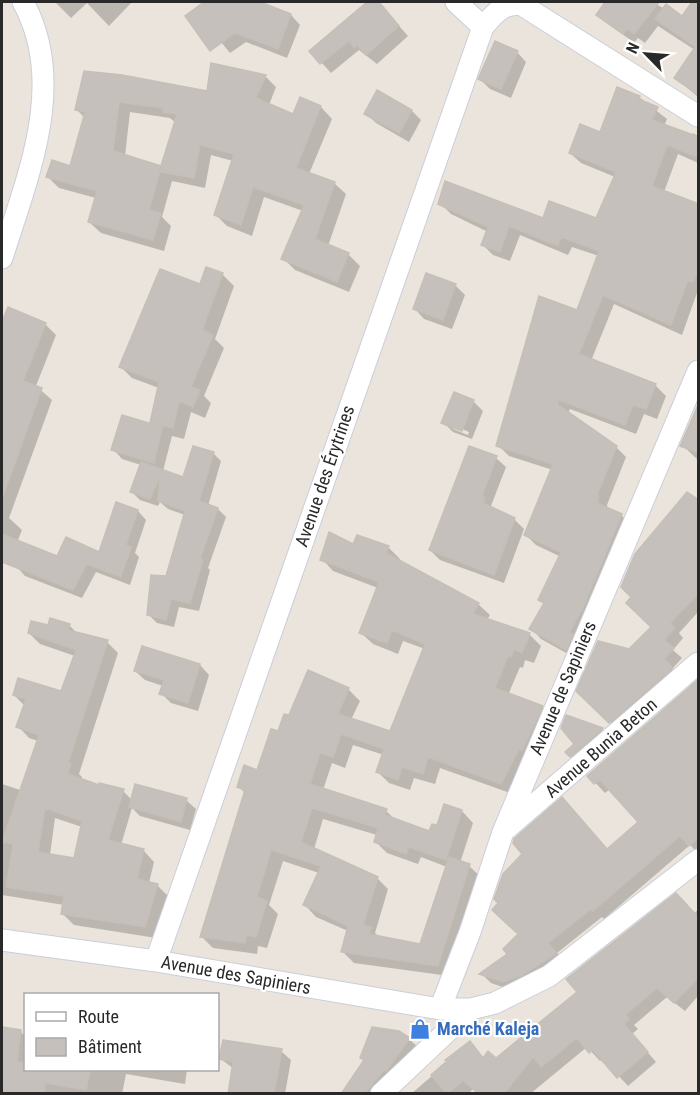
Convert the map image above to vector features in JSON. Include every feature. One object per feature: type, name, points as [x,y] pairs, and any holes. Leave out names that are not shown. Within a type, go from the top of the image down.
[{"type":"street","points":[[2,258],[37,146],[42,106],[40,44],[23,2]]},
{"type":"street","points":[[456,2],[483,27],[503,7],[512,3],[522,4],[699,116]]},
{"type":"street","name":"Avenue des Érytrines","points":[[156,961],[483,27]]},
{"type":"street","name":"Avenue de Sapiniers","points":[[440,1009],[470,932],[503,832],[699,371]]},
{"type":"street","name":"Avenue Bunia Beton","points":[[503,832],[699,663]]},
{"type":"street","points":[[381,1094],[471,1009],[495,1003],[549,976],[699,860]]},
{"type":"street","name":"Avenue des Sapiniers","points":[[2,940],[156,961],[440,1009],[471,1009]]},
{"type":"building","points":[[204,2],[260,2],[291,14],[278,49],[235,33],[210,51],[185,16]]},
{"type":"building","points":[[367,2],[379,2],[399,26],[366,55],[357,45],[354,47],[349,41],[320,64],[309,51]]},
{"type":"building","points":[[605,2],[659,2],[634,34],[627,29],[623,34],[596,15]]},
{"type":"building","points":[[692,2],[699,2],[699,95],[674,78],[695,47],[655,19],[666,4],[682,16]]},
{"type":"building","points":[[495,41],[518,51],[501,89],[478,79]]},
{"type":"building","points":[[211,63],[266,75],[256,98],[293,114],[300,97],[321,106],[296,168],[335,182],[315,239],[349,253],[337,282],[281,259],[304,205],[253,187],[241,225],[214,215],[234,154],[200,145],[194,178],[160,172],[161,167],[149,210],[161,213],[153,240],[88,222],[97,191],[46,177],[52,160],[70,166],[85,112],[75,110],[84,71],[122,75],[207,91]],"holes":[[[119,102],[163,108],[163,112],[177,114],[161,166],[113,151]]]},
{"type":"building","points":[[617,87],[640,96],[638,99],[658,107],[652,120],[699,137],[699,158],[667,145],[652,186],[699,204],[699,269],[693,282],[688,280],[671,325],[603,295],[579,354],[656,384],[646,409],[633,405],[625,425],[559,400],[557,404],[617,446],[597,495],[599,496],[597,503],[622,514],[583,608],[569,633],[573,634],[566,650],[529,629],[544,603],[538,600],[561,552],[524,535],[553,464],[496,446],[539,296],[577,310],[599,251],[561,237],[558,246],[509,226],[500,252],[481,245],[488,227],[438,204],[445,181],[543,218],[549,201],[596,218],[616,172],[569,153],[580,124],[600,132]]},
{"type":"building","points":[[377,90],[412,110],[399,133],[364,114]]},
{"type":"building","points":[[206,267],[223,273],[202,330],[213,335],[191,387],[200,390],[193,407],[179,401],[173,428],[150,423],[159,382],[119,367],[160,269],[200,284]]},
{"type":"building","points":[[426,273],[456,284],[443,320],[413,309]]},
{"type":"building","points":[[8,307],[46,323],[23,381],[42,388],[3,496],[2,322]]},
{"type":"building","points":[[454,392],[474,400],[462,431],[441,423]]},
{"type":"building","points":[[699,403],[699,453],[680,446]]},
{"type":"building","points":[[122,415],[162,427],[154,463],[111,450]]},
{"type":"building","points":[[193,446],[214,452],[199,501],[218,508],[200,559],[203,560],[190,603],[171,599],[166,620],[147,615],[151,575],[166,576],[185,511],[158,501],[160,475],[150,499],[130,492],[141,462],[183,477]]},
{"type":"building","points":[[469,446],[497,456],[482,496],[485,497],[483,503],[515,518],[494,575],[429,550]]},
{"type":"building","points":[[687,492],[699,500],[699,593],[670,623],[675,628],[664,640],[674,648],[664,659],[673,668],[609,723],[576,691],[598,641],[629,649],[651,627],[626,603],[631,597],[621,587],[635,554]]},
{"type":"building","points":[[116,502],[138,510],[126,545],[131,547],[121,577],[87,564],[73,590],[2,562],[2,534],[57,556],[66,537],[99,552]]},
{"type":"building","points":[[329,532],[353,544],[357,535],[389,546],[386,553],[479,603],[473,614],[530,633],[522,653],[514,649],[511,657],[508,656],[495,688],[543,706],[522,750],[519,749],[501,784],[428,757],[423,774],[402,767],[398,780],[376,772],[384,749],[341,734],[333,757],[320,753],[310,784],[387,809],[385,815],[429,831],[432,824],[437,825],[444,804],[462,810],[446,860],[409,847],[406,854],[374,842],[378,828],[312,808],[301,842],[378,877],[363,925],[371,927],[369,934],[420,944],[449,857],[470,864],[438,966],[341,952],[348,926],[303,905],[321,866],[271,850],[257,897],[267,901],[256,937],[247,935],[245,943],[200,937],[245,790],[237,787],[244,765],[257,770],[271,729],[278,731],[284,714],[289,715],[308,670],[349,688],[338,714],[390,731],[425,644],[392,630],[387,643],[359,633],[379,582],[320,560]]},
{"type":"building","points":[[50,618],[70,624],[68,630],[108,640],[68,763],[71,764],[68,774],[99,785],[99,783],[124,789],[108,840],[144,849],[137,879],[158,884],[145,927],[61,914],[64,896],[6,887],[13,844],[2,842],[39,735],[16,727],[26,699],[13,695],[18,678],[61,691],[76,650],[28,633],[31,621],[48,625]],"holes":[[[45,808],[82,821],[74,858],[38,852]]]},
{"type":"building","points":[[142,646],[200,664],[188,703],[159,694],[164,680],[134,671]]},
{"type":"building","points":[[699,679],[699,837],[689,846],[680,836],[593,911],[591,909],[548,943],[557,953],[522,975],[503,982],[479,974],[507,954],[503,949],[518,934],[492,910],[498,903],[494,899],[503,874],[522,854],[513,843],[514,839],[562,797],[607,849],[638,822],[600,780],[594,784],[587,776]]},
{"type":"building","points":[[566,715],[603,728],[570,757],[565,752],[574,744],[561,728]]},
{"type":"building","points":[[135,784],[187,798],[181,822],[129,807]]},
{"type":"building","points":[[676,893],[699,918],[699,977],[674,1003],[657,988],[626,1014],[629,1019],[624,1024],[648,1052],[617,1078],[593,1050],[589,1053],[577,1038],[541,1067],[533,1057],[504,1094],[479,1094],[463,1081],[447,1094],[431,1075],[447,1061],[445,1060],[470,1041],[483,1058],[488,1051],[496,1058],[577,992],[566,979]]},
{"type":"building","points":[[2,1027],[21,1030],[17,1062],[24,1063],[24,1071],[90,1071],[86,1090],[45,1083],[44,1094],[2,1094]]},
{"type":"building","points":[[372,1027],[399,1031],[410,1038],[386,1071],[384,1070],[364,1094],[341,1094],[364,1060],[360,1058]]},
{"type":"building","points":[[223,1040],[282,1049],[274,1094],[228,1094],[233,1062],[219,1059]]},
{"type":"place","name":"Marché Kaleja","points":[[420,1029]]}]
